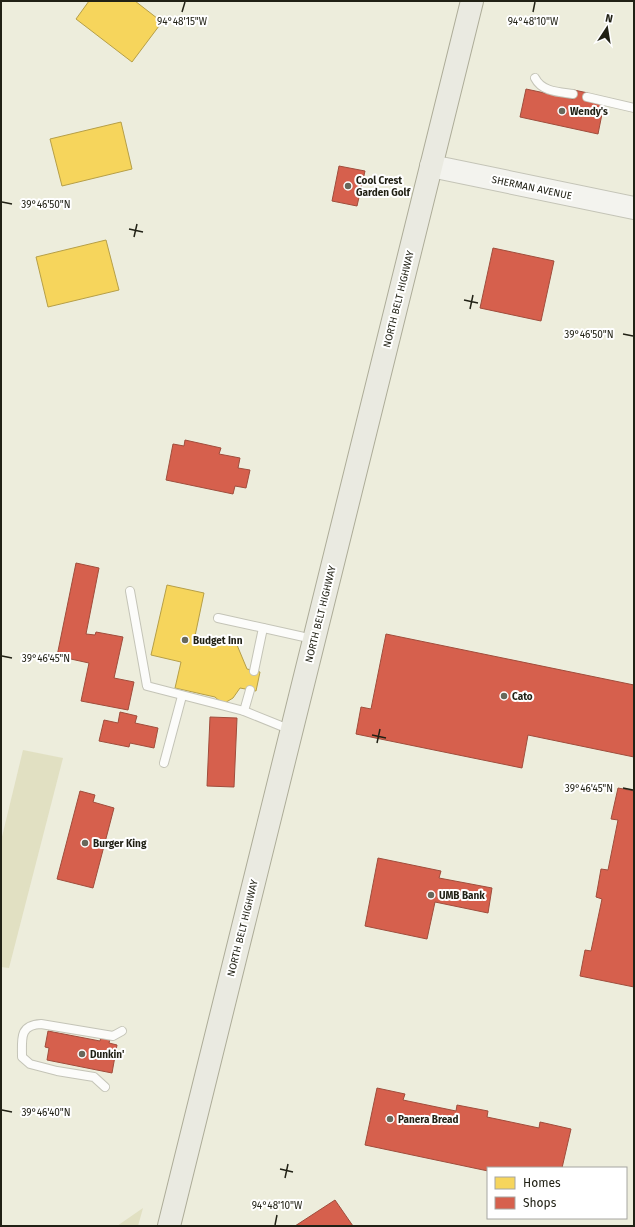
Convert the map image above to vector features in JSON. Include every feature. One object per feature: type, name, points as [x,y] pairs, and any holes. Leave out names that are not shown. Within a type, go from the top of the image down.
[{"type":"main road","name":"NORTH BELT HIGHWAY","points":[[168,1224],[472,1]]},
{"type":"street","name":"SHERMAN AVENUE","points":[[431,166],[634,208]]},
{"type":"lane","points":[[535,78],[538,86],[573,94]]},
{"type":"lane","points":[[587,97],[634,108]]},
{"type":"lane","points":[[130,591],[147,686],[244,711],[291,731]]},
{"type":"lane","points":[[218,618],[314,640]]},
{"type":"lane","points":[[254,671],[263,628]]},
{"type":"lane","points":[[244,711],[250,690]]},
{"type":"lane","points":[[164,763],[182,696]]},
{"type":"lane","points":[[106,1087],[94,1077],[57,1071],[30,1064],[22,1057],[22,1044],[25,1029],[30,1024],[41,1024],[113,1036],[122,1031]]},
{"type":"green space","points":[[23,750],[63,758],[9,968],[1,967],[1,841]]},
{"type":"green space","points":[[143,1208],[138,1226],[117,1226]]},
{"type":"building: Homes","points":[[89,1],[135,1],[162,22],[132,62],[76,19]]},
{"type":"building: Homes","points":[[121,122],[132,169],[62,186],[50,139]]},
{"type":"building: Homes","points":[[106,240],[119,290],[48,307],[36,257]]},
{"type":"building: Homes","name":"Budget Inn","points":[[167,585],[204,593],[195,636],[237,645],[247,669],[260,672],[256,691],[240,688],[233,698],[223,704],[215,697],[175,688],[181,662],[151,655]]},
{"type":"building: Shops","name":"Wendy's","points":[[526,89],[573,99],[574,90],[588,93],[586,100],[604,104],[598,134],[520,117]]},
{"type":"building: Shops","name":"Cool Crest Garden Golf","points":[[339,166],[365,171],[357,206],[332,201]]},
{"type":"building: Shops","points":[[493,248],[554,261],[541,321],[480,308]]},
{"type":"building: Shops","points":[[185,440],[221,448],[219,454],[240,458],[238,468],[250,470],[246,488],[235,486],[233,494],[166,480],[173,444],[184,446]]},
{"type":"building: Shops","points":[[76,563],[99,568],[86,634],[95,635],[96,632],[123,637],[114,678],[134,682],[128,710],[81,701],[89,663],[57,656]]},
{"type":"building: Shops","name":"Cato","points":[[386,634],[634,685],[634,757],[528,735],[522,768],[356,734],[361,707],[371,709]]},
{"type":"building: Shops","points":[[120,712],[137,716],[135,723],[158,728],[154,748],[130,743],[129,747],[99,741],[104,720],[118,723]]},
{"type":"building: Shops","points":[[210,717],[237,718],[234,787],[207,786]]},
{"type":"building: Shops","points":[[618,788],[634,791],[634,987],[580,976],[585,950],[591,951],[602,899],[596,897],[601,869],[608,870],[618,820],[611,819]]},
{"type":"building: Shops","name":"Burger King","points":[[80,791],[95,795],[93,802],[114,808],[93,888],[57,879]]},
{"type":"building: Shops","name":"UMB Bank","points":[[378,858],[441,871],[439,878],[492,888],[488,913],[435,902],[427,939],[365,926]]},
{"type":"building: Shops","name":"Dunkin'","points":[[48,1031],[100,1041],[101,1037],[110,1039],[109,1043],[117,1045],[112,1073],[47,1060],[49,1048],[45,1047]]},
{"type":"building: Shops","points":[[377,1088],[405,1094],[403,1100],[456,1111],[457,1105],[488,1111],[487,1117],[539,1128],[540,1122],[571,1129],[562,1167],[487,1167],[487,1171],[365,1145]]},
{"type":"building: Shops","points":[[335,1200],[353,1226],[295,1226]]},
{"type":"place","name":"Wendy's","points":[[562,111]]},
{"type":"place","name":"Cool Crest Garden Golf","points":[[348,186]]},
{"type":"place","name":"Budget Inn","points":[[185,640]]},
{"type":"place","name":"Cato","points":[[504,696]]},
{"type":"place","name":"Burger King","points":[[85,843]]},
{"type":"place","name":"UMB Bank","points":[[431,895]]},
{"type":"place","name":"Dunkin'","points":[[82,1054]]},
{"type":"place","name":"Panera Bread","points":[[390,1119]]}]
